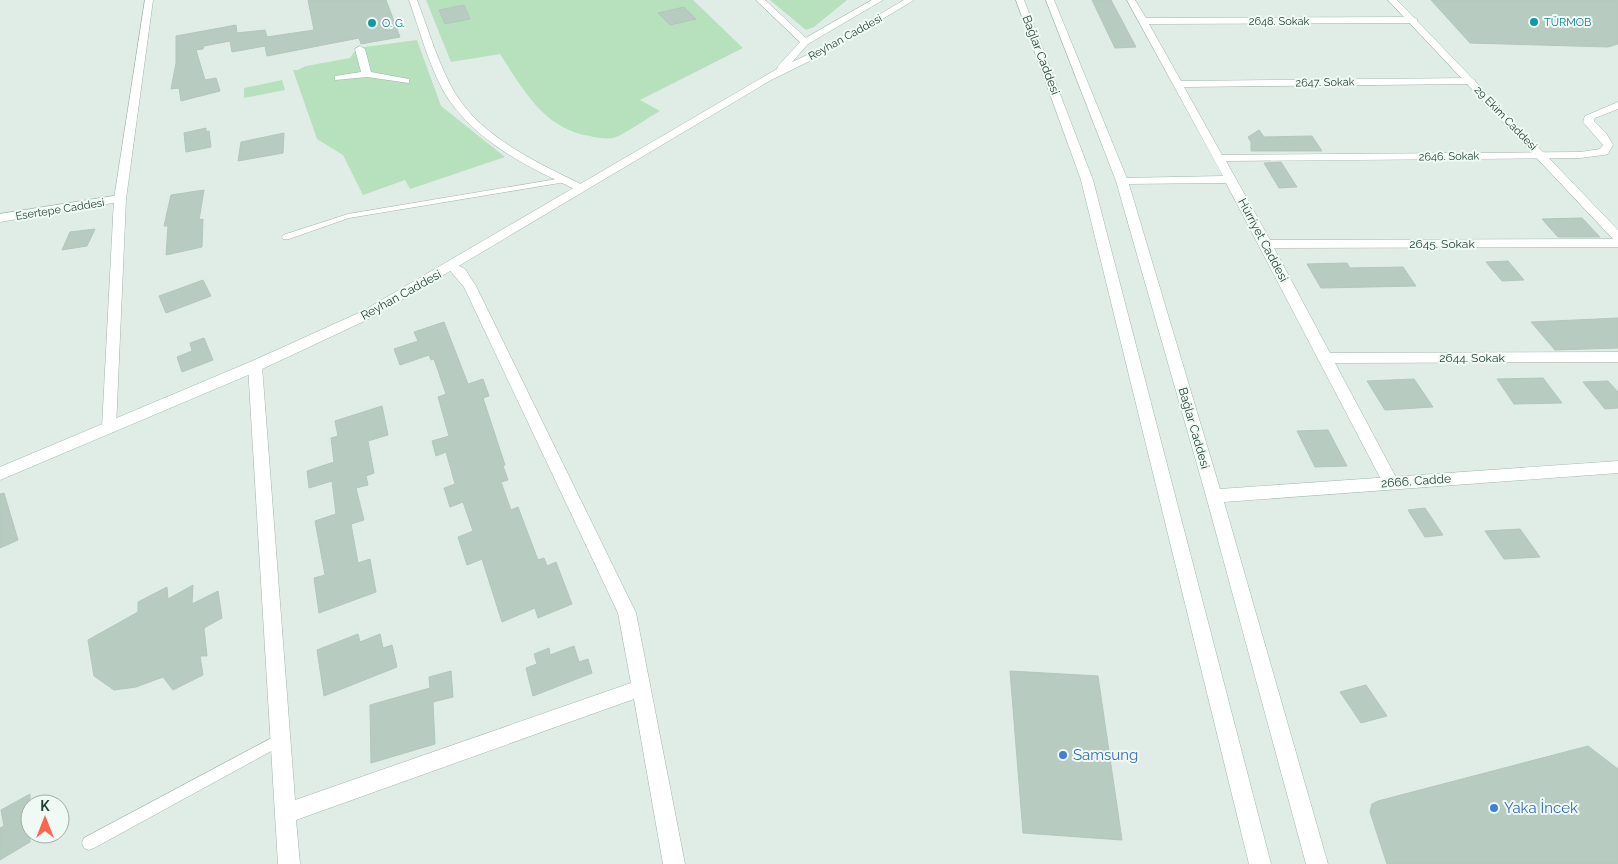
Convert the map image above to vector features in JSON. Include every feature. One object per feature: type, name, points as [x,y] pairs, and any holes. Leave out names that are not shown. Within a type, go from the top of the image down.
[{"type":"street","points":[[109,428],[120,199],[149,0]]},
{"type":"street","points":[[413,0],[447,86],[459,106],[486,131],[538,166],[581,188]]},
{"type":"street","points":[[760,0],[805,42]]},
{"type":"street","name":"Reyhan Caddesi","points":[[779,71],[805,42],[879,0]]},
{"type":"street","name":"Reyhan Caddesi","points":[[0,474],[255,366],[368,314],[779,71],[824,51],[910,0]]},
{"type":"street","name":"Bağlar Caddesi","points":[[1020,0],[1087,180],[1260,864]]},
{"type":"street","name":"Bağlar Caddesi","points":[[1050,0],[1122,181],[1214,496],[1317,864]]},
{"type":"street","name":"Hürriyet Caddesi","points":[[1131,0],[1145,21],[1266,244],[1391,483]]},
{"type":"street","name":"29 Ekim Caddesi","points":[[1392,0],[1542,155],[1617,236]]},
{"type":"street","name":"2648. Sokak","points":[[1145,21],[1413,20]]},
{"type":"street","points":[[360,49],[367,74]]},
{"type":"street","points":[[339,78],[367,74],[406,81]]},
{"type":"street","name":"2647. Sokak","points":[[1179,84],[1470,81]]},
{"type":"street","name":"2646. Sokak","points":[[1219,158],[1580,155],[1604,152],[1608,145],[1602,135],[1588,122],[1590,116],[1618,105]]},
{"type":"street","points":[[1122,181],[1230,179]]},
{"type":"street","name":"Esertepe Caddesi","points":[[0,218],[120,199]]},
{"type":"street","name":"2645. Sokak","points":[[1266,244],[1617,236]]},
{"type":"street","points":[[452,266],[460,272],[470,286],[628,613],[674,864]]},
{"type":"street","name":"2644. Sokak","points":[[1326,358],[1618,357]]},
{"type":"street","points":[[255,366],[289,864]]},
{"type":"street","name":"2666. Cadde","points":[[1214,496],[1618,467]]},
{"type":"street","points":[[286,813],[642,688]]},
{"type":"lane","points":[[286,237],[329,221],[362,213],[563,180]]},
{"type":"lane","points":[[89,843],[281,739]]},
{"type":"green space","points":[[426,0],[693,0],[743,48],[640,100],[660,111],[618,136],[598,138],[574,132],[547,116],[526,93],[500,54],[451,62]]},
{"type":"green space","points":[[770,0],[847,0],[814,27],[806,30]]},
{"type":"green space","points":[[417,40],[441,106],[505,157],[410,189],[405,180],[363,195],[343,155],[317,139],[293,70],[350,58],[357,48]]},
{"type":"green space","points":[[282,80],[285,90],[244,98],[244,88]]},
{"type":"building","points":[[308,0],[386,0],[400,37],[361,44],[359,38],[267,56],[265,46],[232,52],[230,41],[204,46],[203,49],[196,50],[205,80],[216,78],[220,91],[181,101],[179,88],[171,89],[176,63],[176,36],[236,25],[237,33],[265,30],[267,37],[314,30]]},
{"type":"building","points":[[1092,0],[1111,0],[1136,47],[1115,48]]},
{"type":"building","name":"TÜRMOB","points":[[1431,0],[1618,0],[1618,44],[1608,47],[1470,43]]},
{"type":"building","points":[[464,5],[470,19],[445,24],[439,10]]},
{"type":"building","points":[[684,7],[696,19],[670,25],[658,13]]},
{"type":"building","points":[[206,128],[206,132],[209,131],[211,147],[186,152],[184,133]]},
{"type":"building","points":[[1259,130],[1264,137],[1312,136],[1322,151],[1251,151],[1251,142],[1248,137]]},
{"type":"building","points":[[284,133],[283,153],[238,161],[241,142]]},
{"type":"building","points":[[1281,162],[1297,187],[1279,188],[1264,163]]},
{"type":"building","points":[[204,190],[199,220],[203,219],[202,247],[166,255],[168,226],[164,226],[171,195]]},
{"type":"building","points":[[1582,218],[1600,237],[1558,237],[1542,219]]},
{"type":"building","points":[[95,229],[87,246],[62,250],[70,232]]},
{"type":"building","points":[[1508,261],[1524,280],[1502,281],[1486,262]]},
{"type":"building","points":[[1347,263],[1350,268],[1403,267],[1416,286],[1321,288],[1307,264]]},
{"type":"building","points":[[203,280],[211,296],[166,313],[159,296]]},
{"type":"building","points":[[1618,318],[1618,348],[1555,350],[1531,322]]},
{"type":"building","points":[[444,322],[468,384],[483,379],[489,396],[483,398],[505,465],[503,466],[508,480],[501,482],[511,510],[518,507],[538,560],[544,558],[547,566],[556,562],[572,604],[538,618],[535,608],[502,622],[482,559],[467,565],[458,537],[473,531],[463,502],[450,507],[444,488],[455,484],[446,452],[436,456],[432,441],[449,436],[438,397],[446,394],[434,359],[431,360],[429,355],[400,365],[394,349],[418,341],[414,332]]},
{"type":"building","points":[[204,338],[213,360],[182,372],[177,357],[192,351],[190,343]]},
{"type":"building","points":[[1543,378],[1562,403],[1514,404],[1497,379]]},
{"type":"building","points":[[1414,379],[1433,407],[1385,410],[1367,381]]},
{"type":"building","points":[[1608,381],[1618,392],[1618,408],[1605,409],[1583,382]]},
{"type":"building","points":[[382,406],[388,435],[368,441],[374,473],[366,476],[368,485],[356,488],[364,520],[351,524],[358,563],[370,559],[376,592],[319,613],[314,578],[325,575],[315,521],[336,514],[332,481],[309,488],[307,471],[334,462],[331,438],[338,436],[335,421]]},
{"type":"building","points":[[1328,430],[1347,466],[1315,467],[1297,431]]},
{"type":"building","points":[[4,493],[18,540],[0,548],[0,494]]},
{"type":"building","points":[[1425,508],[1443,535],[1425,537],[1408,510]]},
{"type":"building","points":[[1520,529],[1540,557],[1504,559],[1485,531]]},
{"type":"building","points":[[193,585],[192,604],[218,591],[222,618],[204,628],[207,656],[200,656],[203,675],[173,690],[163,677],[136,687],[114,690],[94,676],[88,640],[138,612],[138,602],[167,587],[168,599]]},
{"type":"building","points":[[358,634],[360,642],[380,634],[383,648],[392,645],[397,667],[324,696],[317,650]]},
{"type":"building","points":[[574,646],[579,662],[588,659],[592,673],[533,696],[526,668],[537,664],[534,654],[549,648],[550,655]]},
{"type":"building","points":[[451,671],[453,697],[433,702],[435,744],[371,763],[370,705],[430,688],[429,677]]},
{"type":"building","name":"Samsung","points":[[1010,671],[1098,676],[1122,840],[1023,833]]},
{"type":"building","points":[[1366,685],[1387,716],[1361,723],[1340,692]]},
{"type":"building","name":"Yaka İncek","points":[[1588,746],[1618,769],[1618,864],[1387,864],[1370,812],[1372,804]]},
{"type":"building","points":[[20,800],[20,844],[27,844],[0,860],[0,828],[4,826],[1,810]]},
{"type":"place","name":"TÜRMOB","points":[[1534,22]]},
{"type":"place","name":"O. G.","points":[[372,23]]},
{"type":"place","name":"Samsung","points":[[1063,755]]},
{"type":"place","name":"Yaka İncek","points":[[1494,808]]}]
